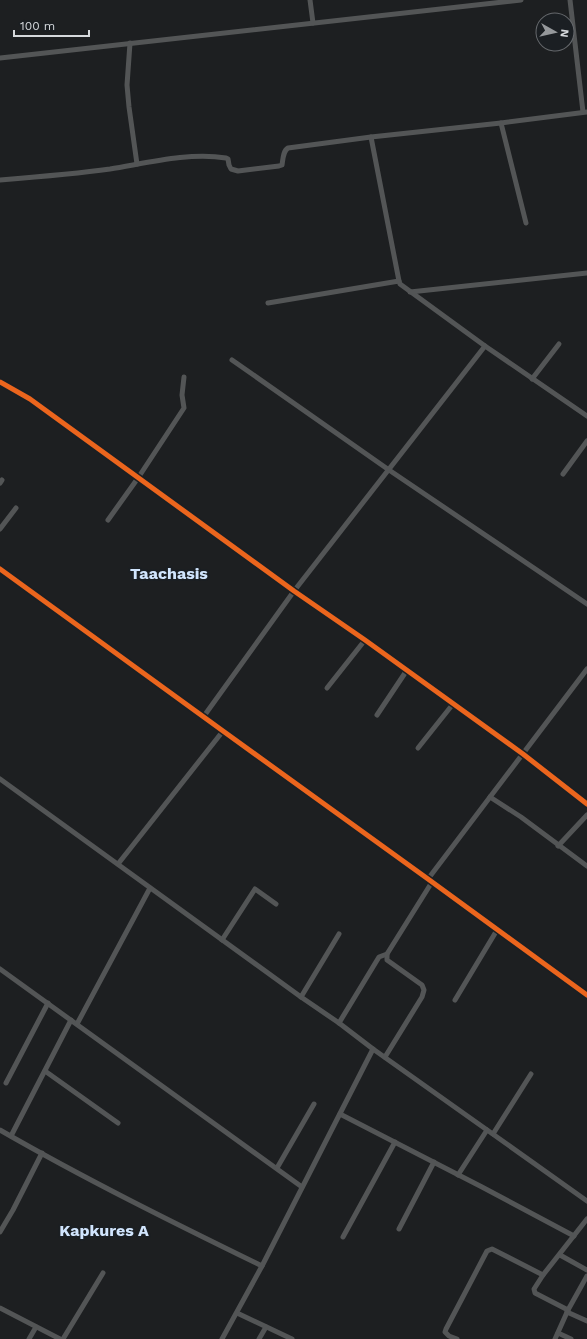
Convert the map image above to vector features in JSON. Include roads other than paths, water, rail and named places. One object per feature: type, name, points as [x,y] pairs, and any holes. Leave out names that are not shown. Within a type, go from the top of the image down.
[{"type":"street","points":[[310,0],[313,23]]},
{"type":"street","points":[[0,58],[521,0]]},
{"type":"street","points":[[0,180],[109,169],[165,159],[222,157],[228,159],[229,165],[234,170],[238,171],[280,166],[282,165],[286,150],[288,148],[371,137],[586,113],[570,0]]},
{"type":"street","points":[[130,43],[127,84],[128,107],[137,164]]},
{"type":"street","points":[[501,123],[526,223]]},
{"type":"street","points":[[371,137],[399,281],[402,286],[485,346],[587,416]]},
{"type":"street","points":[[410,292],[587,273]]},
{"type":"street","points":[[268,303],[399,281]]},
{"type":"street","points":[[532,379],[559,344]]},
{"type":"street","points":[[204,716],[294,592],[485,346]]},
{"type":"street","points":[[232,360],[389,470],[587,604]]},
{"type":"street","points":[[108,520],[138,478],[184,408],[182,395],[184,377]]},
{"type":"street","points":[[1,384],[30,399],[294,592],[365,640],[523,754],[587,804]]},
{"type":"street","points":[[563,474],[587,441]]},
{"type":"street","points":[[0,529],[16,508]]},
{"type":"street","points":[[0,569],[587,995]]},
{"type":"street","points":[[327,688],[365,640]]},
{"type":"street","points":[[385,1057],[422,997],[424,990],[422,985],[387,960],[387,954],[430,880],[490,796],[587,669]]},
{"type":"street","points":[[377,715],[407,670]]},
{"type":"street","points":[[418,748],[453,704]]},
{"type":"street","points":[[118,864],[223,731]]},
{"type":"street","points":[[0,779],[301,997],[340,1023],[373,1049],[587,1201]]},
{"type":"street","points":[[490,796],[587,866]]},
{"type":"street","points":[[558,846],[587,815]]},
{"type":"street","points":[[76,1024],[150,888]]},
{"type":"street","points":[[222,940],[255,889],[276,904]]},
{"type":"street","points":[[455,1000],[497,930]]},
{"type":"street","points":[[301,997],[339,934]]},
{"type":"street","points":[[340,1023],[379,957],[387,954]]},
{"type":"street","points":[[0,969],[278,1168],[302,1187]]},
{"type":"street","points":[[6,1083],[48,1003]]},
{"type":"street","points":[[11,1136],[71,1020]]},
{"type":"street","points":[[222,1339],[262,1266],[373,1049]]},
{"type":"street","points":[[45,1071],[118,1123]]},
{"type":"street","points":[[493,1134],[531,1074]]},
{"type":"street","points":[[278,1168],[314,1104]]},
{"type":"street","points":[[340,1114],[574,1236]]},
{"type":"street","points":[[0,1130],[190,1231],[262,1266]]},
{"type":"street","points":[[458,1175],[487,1130]]},
{"type":"street","points":[[343,1237],[395,1142]]},
{"type":"street","points":[[0,1232],[42,1153]]},
{"type":"street","points":[[399,1229],[434,1162]]},
{"type":"street","points":[[587,1219],[543,1275],[534,1289],[534,1292],[587,1321]]},
{"type":"street","points":[[457,1339],[448,1335],[446,1329],[487,1250],[492,1249],[543,1275]]},
{"type":"street","points":[[560,1255],[587,1270]]},
{"type":"street","points":[[64,1339],[103,1273]]},
{"type":"street","points":[[555,1339],[587,1276]]},
{"type":"street","points":[[0,1308],[60,1339]]},
{"type":"street","points":[[237,1313],[292,1339]]},
{"type":"street","points":[[30,1339],[36,1327]]},
{"type":"street","points":[[259,1339],[266,1327]]},
{"type":"street","points":[[558,1333],[571,1339]]},
{"type":"district","name":"Taachasis","points":[[169,573]]},
{"type":"district","name":"Kapkures A","points":[[104,1230]]}]
